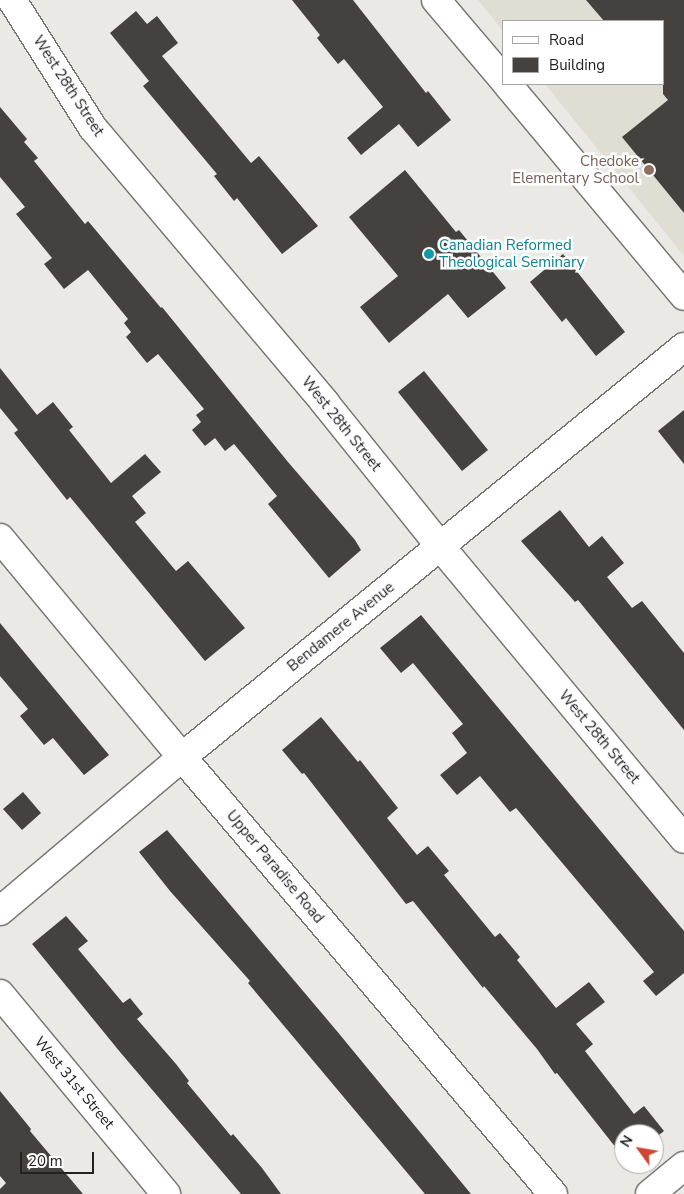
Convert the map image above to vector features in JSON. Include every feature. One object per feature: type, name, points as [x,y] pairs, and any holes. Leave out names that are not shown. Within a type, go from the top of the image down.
[{"type":"street","name":"West 28th Street","points":[[12,0],[93,128],[325,403],[440,546],[684,839]]},
{"type":"street","points":[[436,0],[502,78]]},
{"type":"street","points":[[508,85],[684,296]]},
{"type":"street","name":"Bendamere Avenue","points":[[0,911],[182,757],[684,347]]},
{"type":"street","name":"Upper Paradise Road","points":[[0,538],[182,757],[553,1194]]},
{"type":"street","name":"West 31st Street","points":[[0,994],[166,1194]]},
{"type":"street","points":[[650,1194],[684,1166]]},
{"type":"shaded area","name":"Chedoke Elementary School","points":[[478,0],[684,0],[684,256],[546,85],[664,85],[664,20],[502,20],[502,30]]},
{"type":"building","points":[[292,0],[353,0],[426,93],[428,91],[451,120],[418,147],[399,124],[361,155],[347,138],[383,107],[344,59],[338,64],[317,38],[320,35]]},
{"type":"building","points":[[586,0],[684,0],[684,213],[622,137],[668,100],[663,94],[664,20],[603,20]]},
{"type":"building","points":[[136,11],[147,24],[157,16],[178,43],[162,56],[251,163],[259,156],[318,226],[282,254],[237,198],[234,201],[214,176],[217,174],[143,86],[149,81],[110,33]]},
{"type":"building","points":[[0,107],[27,139],[24,142],[38,158],[34,161],[85,224],[88,221],[162,307],[288,462],[355,540],[361,550],[329,578],[268,504],[277,496],[234,444],[225,451],[215,438],[205,446],[192,430],[201,422],[196,415],[204,409],[158,354],[147,363],[126,337],[131,332],[124,323],[128,319],[88,270],[64,289],[44,264],[52,258],[16,214],[25,207],[0,177]]},
{"type":"building","name":"Canadian Reformed Theological Seminary","points":[[405,170],[456,232],[459,230],[506,288],[468,318],[448,294],[389,343],[360,307],[398,276],[349,217]]},
{"type":"building","points":[[563,254],[625,332],[596,356],[566,318],[562,322],[530,282]]},
{"type":"building","points":[[0,368],[37,415],[53,402],[73,427],[69,430],[111,483],[145,454],[161,472],[132,496],[146,513],[135,522],[176,571],[188,561],[245,628],[205,661],[70,497],[67,500],[14,433],[18,430],[0,408]]},
{"type":"building","points":[[424,371],[488,450],[462,471],[398,392]]},
{"type":"building","points":[[684,410],[684,464],[658,431]]},
{"type":"building","points":[[560,510],[589,547],[602,536],[624,563],[607,577],[632,608],[642,601],[684,653],[684,730],[578,600],[575,602],[521,541]]},
{"type":"building","points":[[421,615],[684,931],[684,973],[656,996],[643,981],[654,972],[516,808],[510,812],[480,776],[457,795],[440,775],[467,753],[452,733],[463,724],[413,663],[401,673],[380,648]]},
{"type":"building","points":[[0,623],[109,755],[84,775],[53,738],[44,745],[20,716],[28,709],[0,676]]},
{"type":"building","points":[[321,717],[358,762],[360,760],[398,808],[387,818],[417,855],[428,846],[449,871],[444,875],[495,937],[500,933],[520,957],[517,960],[556,1008],[589,982],[605,1002],[576,1024],[593,1044],[585,1051],[634,1114],[644,1106],[658,1124],[614,1124],[614,1145],[557,1073],[555,1074],[537,1049],[484,986],[483,988],[413,901],[406,904],[304,773],[302,774],[282,750]]},
{"type":"building","points":[[23,792],[41,813],[22,830],[3,809]]},
{"type":"building","points":[[167,830],[336,1030],[471,1194],[425,1194],[248,983],[250,981],[170,891],[139,852]]},
{"type":"building","points":[[66,916],[88,941],[78,949],[123,1003],[130,998],[143,1014],[137,1019],[176,1064],[189,1081],[187,1083],[231,1136],[233,1134],[262,1168],[281,1194],[241,1194],[120,1052],[32,944]]},
{"type":"building","points":[[0,1091],[31,1129],[30,1131],[83,1194],[0,1194],[0,1189],[6,1183],[0,1176]]},
{"type":"place","name":"Chedoke Elementary School","points":[[649,170]]},
{"type":"place","name":"Canadian Reformed Theological Seminary","points":[[429,254]]}]
